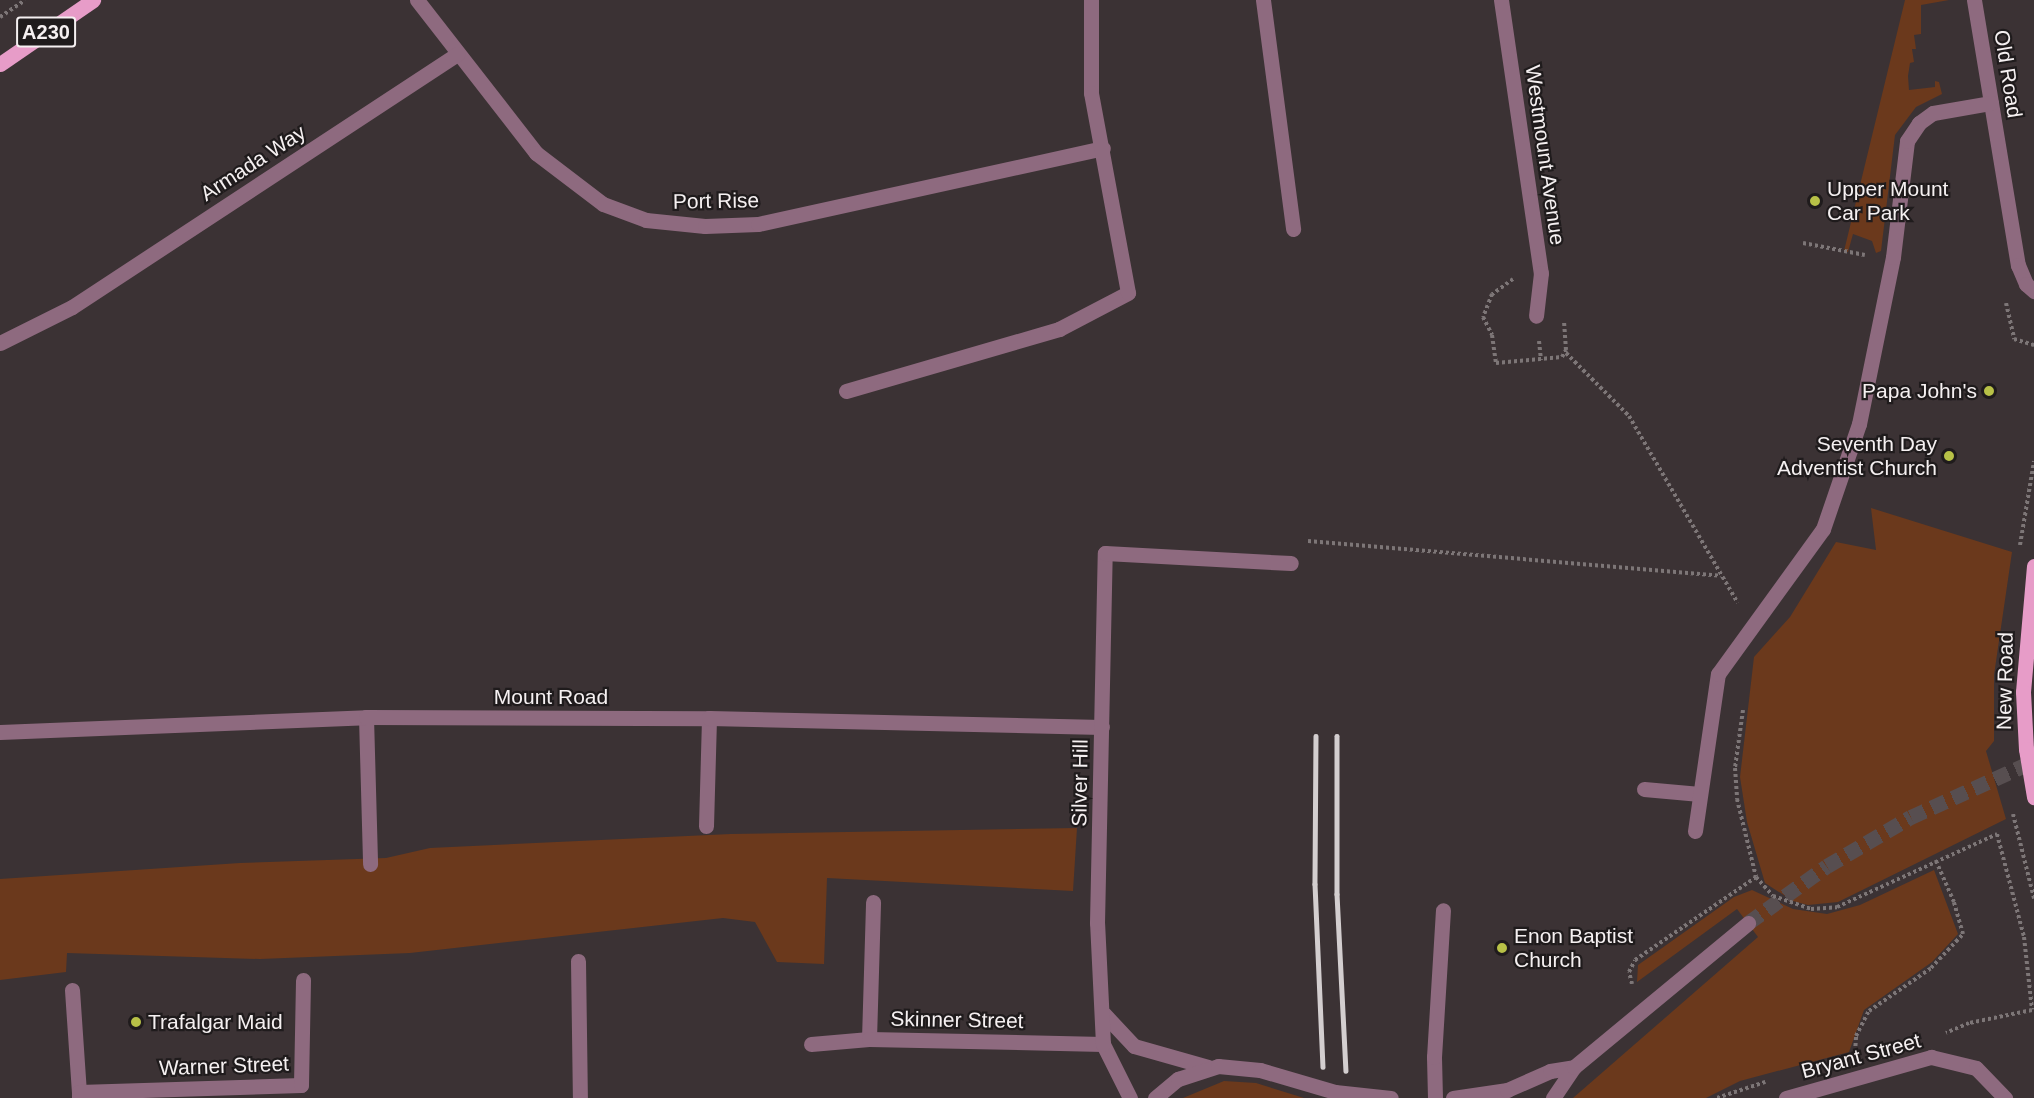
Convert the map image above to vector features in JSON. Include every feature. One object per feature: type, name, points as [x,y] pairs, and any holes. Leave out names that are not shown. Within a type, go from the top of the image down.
[{"type":"main road","name":"A230","points":[[0,64],[93,0]]},
{"type":"main road","name":"New Road","points":[[2034,566],[2023,692],[2026,748],[2034,797]]},
{"type":"street","name":"Port Rise","points":[[417,0],[529,146],[556,171],[613,209],[663,223],[705,226],[758,224],[1103,148]]},
{"type":"street","points":[[846,391],[1059,329],[1128,293],[1091,86],[1091,0]]},
{"type":"street","points":[[1263,0],[1293,229]]},
{"type":"street","name":"Westmount Avenue","points":[[1501,0],[1541,273],[1536,316]]},
{"type":"street","name":"Old Road","points":[[1974,0],[2018,265],[2026,284],[2034,291]]},
{"type":"street","name":"Armada Way","points":[[0,343],[72,307],[457,54]]},
{"type":"street","points":[[1695,831],[1716,679],[1823,529],[1859,424],[1893,257],[1903,158],[1914,129],[1933,113],[1991,104]]},
{"type":"street","name":"Silver Hill","points":[[1130,1098],[1103,1044],[1104,1014],[1097,923],[1105,553],[1291,563]]},
{"type":"street","points":[[366,717],[370,864]]},
{"type":"street","name":"Mount Road","points":[[0,732],[366,717],[709,718],[1102,727]]},
{"type":"street","points":[[706,826],[709,718]]},
{"type":"street","points":[[1644,789],[1700,794]]},
{"type":"street","points":[[869,1039],[873,902]]},
{"type":"street","points":[[1435,1098],[1434,1057],[1443,910]]},
{"type":"street","points":[[1553,1098],[1574,1067],[1748,923]]},
{"type":"street","points":[[578,961],[580,1098]]},
{"type":"street","name":"Warner Street","points":[[72,990],[79,1095],[301,1085],[303,980]]},
{"type":"street","points":[[1104,1014],[1134,1046],[1208,1067],[1249,1068],[1335,1092],[1390,1098]]},
{"type":"street","name":"Skinner Street","points":[[811,1044],[869,1039],[1103,1044]]},
{"type":"street","name":"Bryant Street","points":[[1786,1098],[1920,1058],[1937,1057],[1976,1068],[2005,1098]]},
{"type":"street","points":[[1155,1098],[1178,1079],[1208,1067]]},
{"type":"street","points":[[1453,1098],[1507,1090],[1550,1071],[1574,1067]]},
{"type":"path","points":[[0,17],[25,0]]},
{"type":"path","points":[[1803,243],[1849,255],[1893,257]]},
{"type":"path","points":[[1566,353],[1629,416],[1721,576],[1754,628]]},
{"type":"path","points":[[1296,545],[1307,541],[1721,576]]},
{"type":"path","points":[[1744,699],[1736,784],[1756,877],[1767,893],[1787,903],[1826,910],[1996,834],[2024,937],[2032,1010],[1961,1025],[1944,1035]]},
{"type":"path","points":[[1861,1076],[1855,1047],[1867,1014],[1931,968],[1963,934],[1954,902],[1936,861]]},
{"type":"path","points":[[1630,966],[1756,877]]},
{"type":"shaded area","points":[[1905,0],[1949,0],[1921,5],[1921,34],[1914,35],[1916,49],[1912,49],[1914,62],[1910,63],[1908,76],[1909,90],[1935,87],[1935,81],[1939,82],[1942,94],[1916,107],[1895,135],[1881,251],[1876,253],[1872,241],[1853,234],[1848,252],[1844,251]]},
{"type":"shaded area","points":[[1871,508],[2012,552],[1994,675],[1994,741],[1986,751],[2006,819],[1838,902],[1808,905],[1793,901],[1765,883],[1747,822],[1740,777],[1754,657],[1790,617],[1836,542],[1876,550]]},
{"type":"shaded area","points":[[1077,828],[1073,891],[827,878],[824,964],[777,962],[755,922],[723,918],[410,953],[260,959],[67,953],[66,972],[0,980],[0,879],[240,863],[386,858],[430,848],[731,834]]},
{"type":"shaded area","points":[[1934,870],[1958,934],[1932,962],[1864,1010],[1849,1052],[1740,1081],[1706,1098],[1573,1098],[1758,937],[1737,909],[1637,982],[1638,965],[1734,897],[1752,890],[1793,909],[1827,914],[1860,905]]},
{"type":"shaded area","points":[[1224,1081],[1256,1083],[1304,1098],[1183,1098]]},
{"type":"tunnel","points":[[1748,923],[1827,866],[1911,817],[2034,761]]},
{"type":"railway","points":[[1316,736],[1315,884],[1323,1067]]},
{"type":"railway","points":[[1337,736],[1337,894],[1346,1071]]},
{"type":"place","name":"Upper Mount Car Park","points":[[1815,201]]},
{"type":"place","name":"Papa John's","points":[[1989,391]]},
{"type":"place","name":"Seventh Day Adventist Church","points":[[1949,456]]},
{"type":"place","name":"Enon Baptist Church","points":[[1502,948]]},
{"type":"place","name":"Trafalgar Maid","points":[[136,1022]]}]
